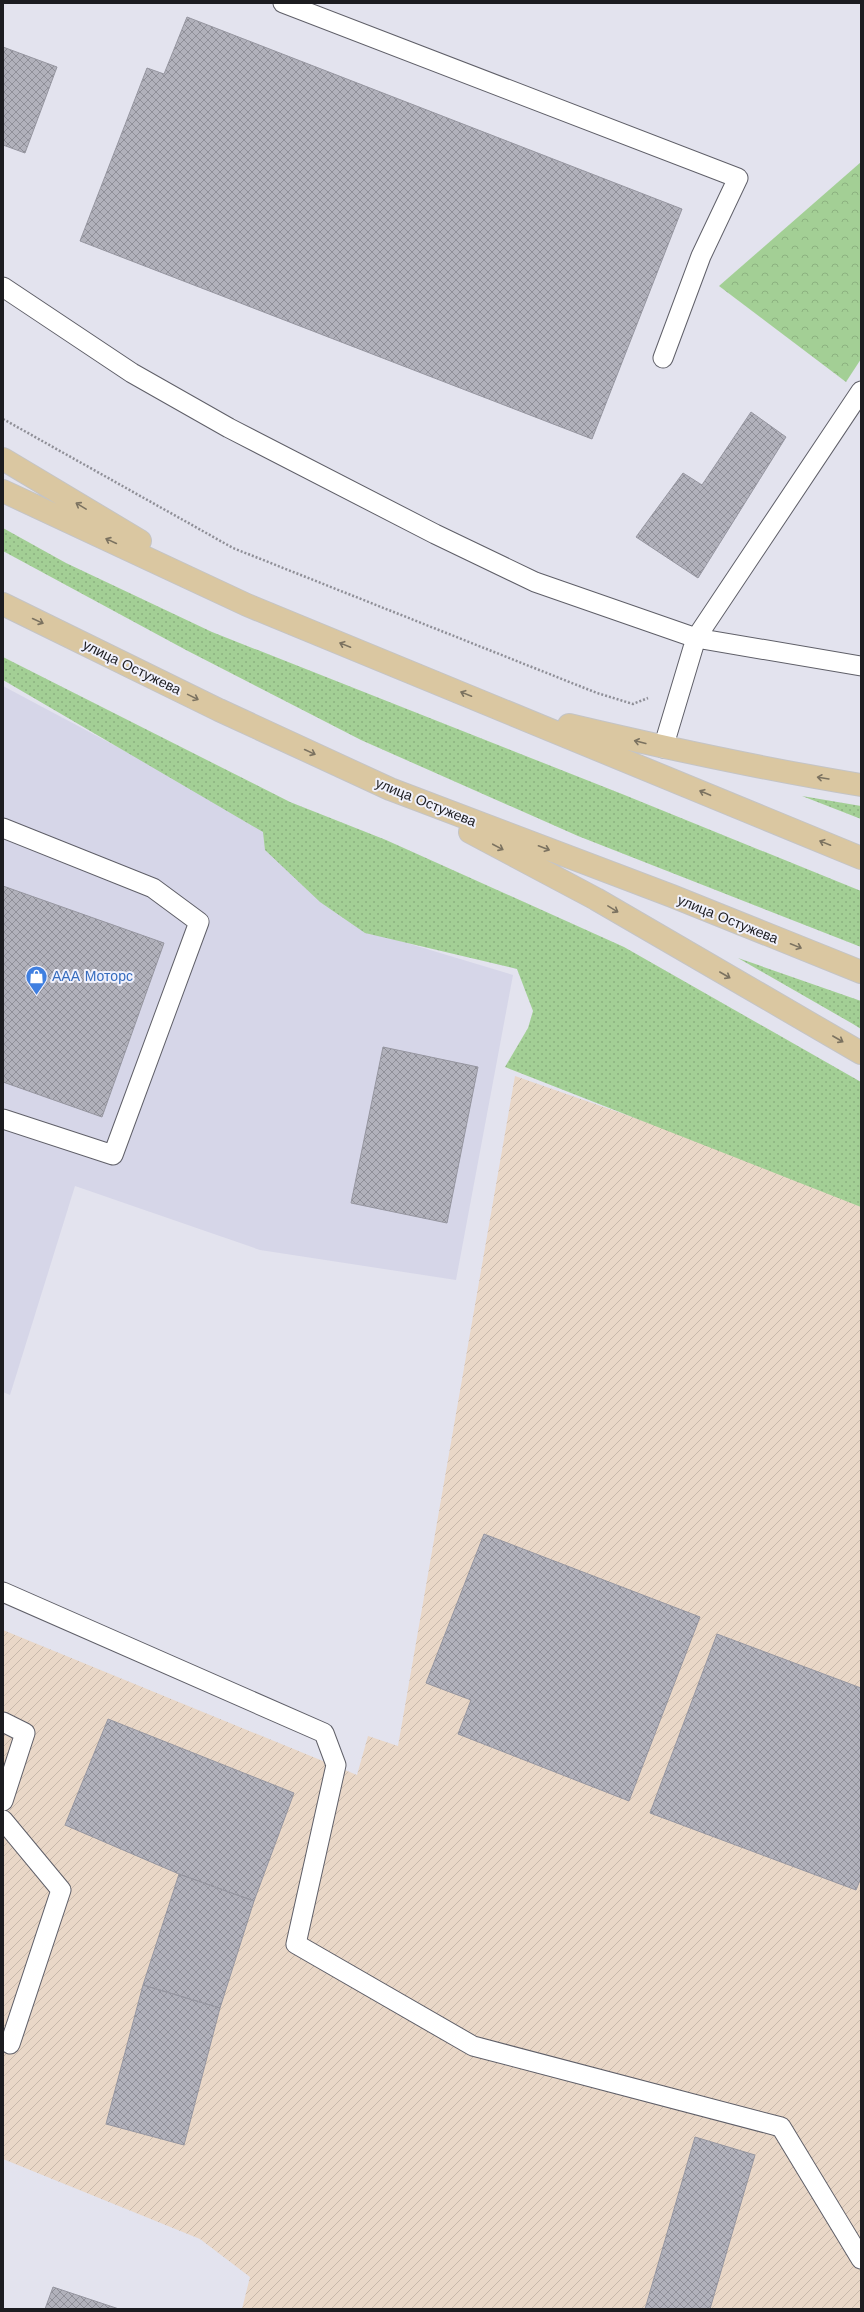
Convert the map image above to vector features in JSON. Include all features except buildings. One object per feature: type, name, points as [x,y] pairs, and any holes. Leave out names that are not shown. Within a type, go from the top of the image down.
[{"type":"main road","points":[[3,459],[247,605]]},
{"type":"main road","points":[[3,491],[247,605],[502,708],[861,858]]},
{"type":"main road","name":"улица Остужева","points":[[3,604],[219,710],[390,789],[672,896],[861,972]]},
{"type":"main road","points":[[502,708],[663,748],[861,785]]},
{"type":"main road","points":[[390,789],[596,900],[861,1053]]},
{"type":"lane","points":[[283,3],[738,178],[701,256],[663,358]]},
{"type":"lane","points":[[3,287],[132,373],[229,428],[435,534],[535,582],[696,638],[861,666]]},
{"type":"lane","points":[[663,748],[696,638],[861,391]]},
{"type":"lane","points":[[3,828],[153,888],[199,922],[113,1156],[3,1120]]},
{"type":"lane","points":[[3,1592],[324,1733],[336,1765],[296,1944],[473,2046],[781,2126],[861,2259]]},
{"type":"lane","points":[[3,1722],[25,1733],[3,1801]]},
{"type":"lane","points":[[3,1820],[61,1890],[10,2044]]},
{"type":"path","points":[[3,419],[233,548],[597,693],[633,704],[650,698]]},
{"type":"shaded area","points":[[3,686],[279,833],[377,934],[513,975],[456,1280],[260,1250],[75,1186],[10,1395],[3,1392]]},
{"type":"shaded area","points":[[515,1076],[861,1197],[861,2309],[242,2309],[250,2277],[200,2239],[3,2159],[3,1630],[357,1775],[368,1736],[398,1746]]},
{"type":"green space","points":[[861,162],[861,359],[846,382],[719,286]]},
{"type":"green space","points":[[3,528],[66,563],[212,632],[622,794],[861,891],[861,947],[578,836],[361,740],[186,650],[3,551]]},
{"type":"green space","points":[[3,657],[290,802],[386,840],[624,947],[861,1082],[861,1207],[505,1067],[528,1028],[533,1011],[517,969],[365,933],[320,902],[265,850],[263,832],[3,680]]},
{"type":"green space","points":[[802,796],[861,806],[861,819]]},
{"type":"green space","points":[[738,958],[861,1001],[861,1029],[853,1024]]},
{"type":"place","name":"ААА Моторс","points":[[36,996]]}]
